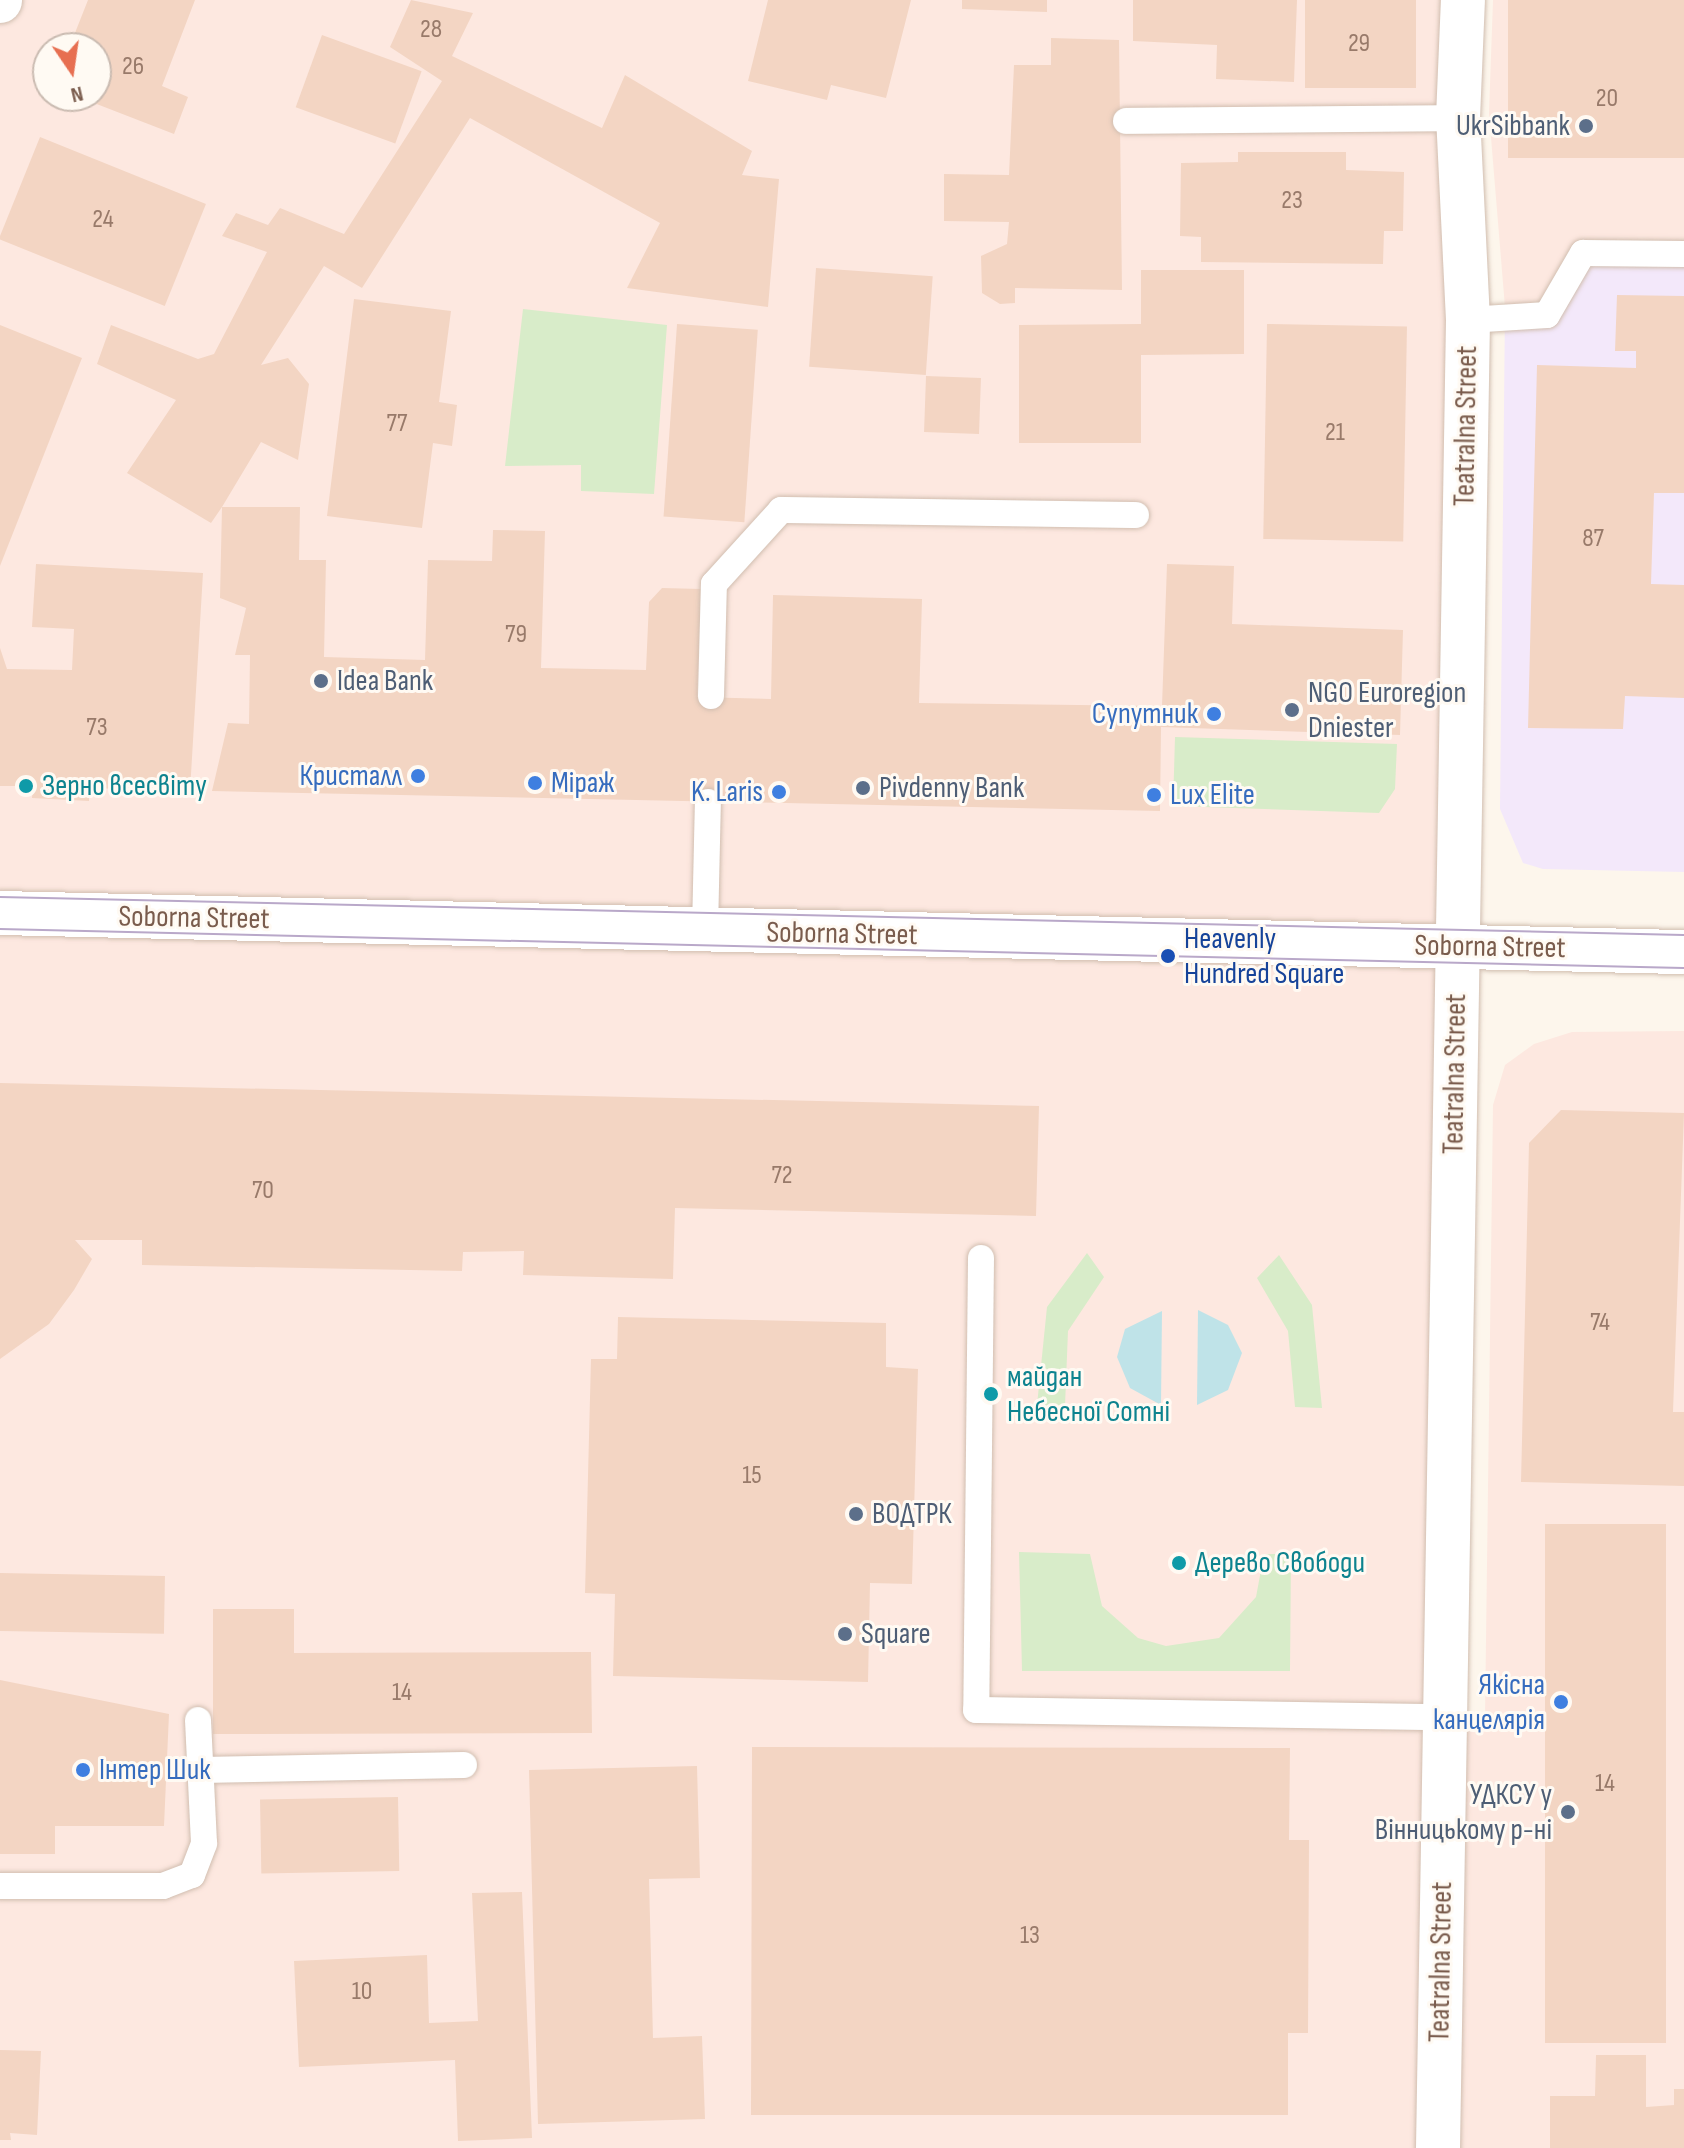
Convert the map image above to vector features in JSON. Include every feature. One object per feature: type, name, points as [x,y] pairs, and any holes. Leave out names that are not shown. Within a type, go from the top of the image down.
[{"type":"street","name":"Teatralna Street","points":[[1438,2148],[1468,320],[1458,118],[1463,0]]},
{"type":"street","name":"Soborna Street","points":[[0,913],[1684,952]]},
{"type":"lane","points":[[1126,121],[1458,118]]},
{"type":"lane","points":[[1468,320],[1547,315],[1583,253],[1684,254]]},
{"type":"lane","points":[[711,696],[714,584],[781,510],[1136,515]]},
{"type":"lane","points":[[705,930],[708,802]]},
{"type":"lane","points":[[981,1258],[976,1710],[1444,1717]]},
{"type":"lane","points":[[0,1886],[163,1886],[192,1875],[204,1843],[198,1720]]},
{"type":"lane","points":[[201,1770],[464,1765]]},
{"type":"shaded area","points":[[0,0],[1463,0],[1445,1717],[1485,1717],[1493,1105],[1505,1065],[1534,1044],[1572,1032],[1684,1031],[1684,2148],[0,2148]]},
{"type":"shaded area","points":[[1493,0],[1684,0],[1684,243],[1537,305],[1505,307],[1489,113]]},
{"type":"shaded area","points":[[1575,242],[1684,243],[1684,872],[1543,869],[1523,863],[1500,809],[1505,307],[1538,305]]},
{"type":"green space","points":[[523,309],[667,325],[654,494],[581,491],[581,465],[505,466]]},
{"type":"green space","points":[[1175,737],[1397,744],[1395,789],[1379,813],[1173,806]]},
{"type":"green space","points":[[1087,1253],[1104,1277],[1068,1331],[1065,1406],[1037,1405],[1047,1307]]},
{"type":"green space","points":[[1279,1255],[1312,1305],[1322,1408],[1295,1407],[1288,1331],[1257,1278]]},
{"type":"green space","points":[[1019,1552],[1090,1554],[1102,1606],[1138,1638],[1166,1646],[1219,1638],[1256,1597],[1264,1554],[1291,1554],[1290,1671],[1022,1671]]},
{"type":"water","points":[[1198,1310],[1228,1325],[1242,1353],[1228,1390],[1197,1405]]},
{"type":"water","points":[[1162,1311],[1161,1405],[1130,1388],[1117,1357],[1125,1329]]},
{"type":"building","points":[[88,0],[195,0],[162,86],[188,97],[174,134],[112,110],[112,32],[75,32]]},
{"type":"building","points":[[411,0],[473,13],[452,56],[602,128],[625,75],[752,151],[742,175],[779,179],[768,307],[627,288],[660,223],[470,118],[362,288],[324,266],[261,365],[288,358],[309,384],[298,460],[261,442],[211,523],[127,473],[176,400],[97,364],[111,325],[198,359],[214,354],[267,252],[222,236],[236,213],[268,225],[280,208],[344,234],[442,81],[390,47]]},
{"type":"building","points":[[768,0],[911,0],[886,98],[831,85],[827,100],[748,81]]},
{"type":"building","points":[[962,0],[1047,0],[1047,12],[962,9]]},
{"type":"building","points":[[1133,0],[1297,0],[1294,82],[1216,79],[1217,45],[1133,41]]},
{"type":"building","points":[[1305,0],[1416,0],[1416,88],[1305,88]]},
{"type":"building","points":[[1508,0],[1684,0],[1684,158],[1508,158]]},
{"type":"building","points":[[322,35],[422,71],[395,144],[296,107]]},
{"type":"building","points":[[1051,38],[1119,40],[1122,290],[1015,288],[1015,303],[1000,304],[982,293],[981,256],[1007,244],[1009,222],[944,221],[944,174],[1009,175],[1014,65],[1051,65]]},
{"type":"building","points":[[40,137],[206,204],[165,306],[0,239]]},
{"type":"building","points":[[1238,152],[1346,152],[1346,170],[1404,172],[1403,231],[1384,231],[1383,264],[1201,262],[1201,237],[1180,236],[1181,163],[1238,162]]},
{"type":"building","points":[[816,268],[933,276],[926,375],[809,367]]},
{"type":"building","points":[[1141,270],[1244,270],[1244,354],[1141,355],[1141,443],[1019,443],[1019,325],[1141,324]]},
{"type":"building","points":[[1617,295],[1684,296],[1684,493],[1654,493],[1651,584],[1684,585],[1684,698],[1625,696],[1623,729],[1528,728],[1537,365],[1636,368],[1636,351],[1615,351]]},
{"type":"building","points":[[354,299],[451,311],[439,402],[457,405],[452,446],[433,443],[422,528],[327,516]]},
{"type":"building","points":[[677,324],[758,330],[744,522],[664,517]]},
{"type":"building","points":[[1267,324],[1407,326],[1403,541],[1263,539]]},
{"type":"building","points":[[0,325],[82,358],[0,566]]},
{"type":"building","points":[[926,376],[981,378],[979,434],[924,432]]},
{"type":"building","points":[[222,507],[300,507],[299,560],[326,560],[324,657],[425,660],[428,560],[492,561],[493,530],[545,531],[541,668],[646,670],[649,602],[662,588],[701,589],[697,697],[771,699],[773,595],[922,599],[919,703],[1162,706],[1167,564],[1234,566],[1232,624],[1403,630],[1400,735],[1161,727],[1160,811],[212,791],[228,723],[249,724],[250,655],[235,655],[246,608],[220,598]]},
{"type":"building","points":[[36,564],[203,573],[190,791],[89,788],[89,801],[32,798],[33,786],[0,786],[0,648],[7,669],[72,670],[74,629],[32,627]]},
{"type":"building","points":[[0,1083],[1039,1106],[1036,1216],[675,1208],[673,1279],[523,1275],[524,1251],[463,1252],[462,1271],[142,1265],[142,1240],[75,1240],[92,1259],[74,1290],[49,1324],[0,1359]]},
{"type":"building","points":[[1561,1110],[1684,1113],[1673,1412],[1684,1412],[1684,1486],[1521,1482],[1529,1143]]},
{"type":"building","points":[[618,1317],[886,1323],[886,1367],[918,1369],[912,1584],[870,1583],[868,1682],[613,1676],[615,1594],[585,1593],[591,1359],[617,1359]]},
{"type":"building","points":[[1545,1524],[1666,1524],[1666,2043],[1545,2043]]},
{"type":"building","points":[[0,1573],[165,1576],[164,1634],[0,1631]]},
{"type":"building","points":[[213,1609],[294,1609],[294,1653],[591,1652],[592,1733],[213,1734]]},
{"type":"building","name":"Інтер Шик","points":[[0,1680],[169,1714],[164,1826],[55,1826],[55,1854],[0,1854]]},
{"type":"building","points":[[752,1747],[1290,1748],[1289,1840],[1309,1840],[1308,2033],[1288,2033],[1288,2115],[751,2115]]},
{"type":"building","points":[[697,1766],[700,1878],[649,1879],[653,2038],[702,2036],[705,2119],[538,2124],[529,1770]]},
{"type":"building","points":[[398,1797],[399,1871],[261,1873],[260,1799]]},
{"type":"building","points":[[522,1892],[532,2138],[458,2141],[455,2060],[299,2067],[294,1961],[427,1955],[429,2023],[478,2021],[472,1893]]},
{"type":"building","points":[[0,2050],[41,2051],[37,2135],[10,2133],[11,2140],[0,2140]]},
{"type":"building","points":[[1596,2055],[1646,2055],[1646,2107],[1674,2105],[1674,2089],[1684,2089],[1684,2148],[1550,2148],[1550,2096],[1595,2096]]},
{"type":"tram line","points":[[0,897],[1684,935]]},
{"type":"tram line","points":[[0,929],[1684,968]]},
{"type":"place","name":"UkrSibbank","points":[[1586,126]]},
{"type":"place","name":"Idea Bank","points":[[321,681]]},
{"type":"place","name":"NGO Euroregion Dniester","points":[[1292,710]]},
{"type":"place","name":"Супутник","points":[[1214,714]]},
{"type":"place","name":"Кристалл","points":[[418,776]]},
{"type":"place","name":"Міраж","points":[[535,783]]},
{"type":"place","name":"Зерно всесвіту","points":[[26,786]]},
{"type":"place","name":"Pivdenny Bank","points":[[863,788]]},
{"type":"place","name":"K. Laris","points":[[779,792]]},
{"type":"place","name":"Lux Elite","points":[[1154,795]]},
{"type":"place","name":"Heavenly Hundred Square","points":[[1168,956]]},
{"type":"place","name":"майдан Небесної Сотні","points":[[991,1394]]},
{"type":"place","name":"ВОДТРК","points":[[856,1514]]},
{"type":"place","name":"Дерево Свободи","points":[[1179,1563]]},
{"type":"place","name":"Square","points":[[845,1634]]},
{"type":"place","name":"Якісна канцелярія","points":[[1561,1702]]},
{"type":"place","name":"Інтер Шик","points":[[83,1770]]},
{"type":"place","name":"УДКСУ у Вінницькому р-ні","points":[[1568,1812]]}]
